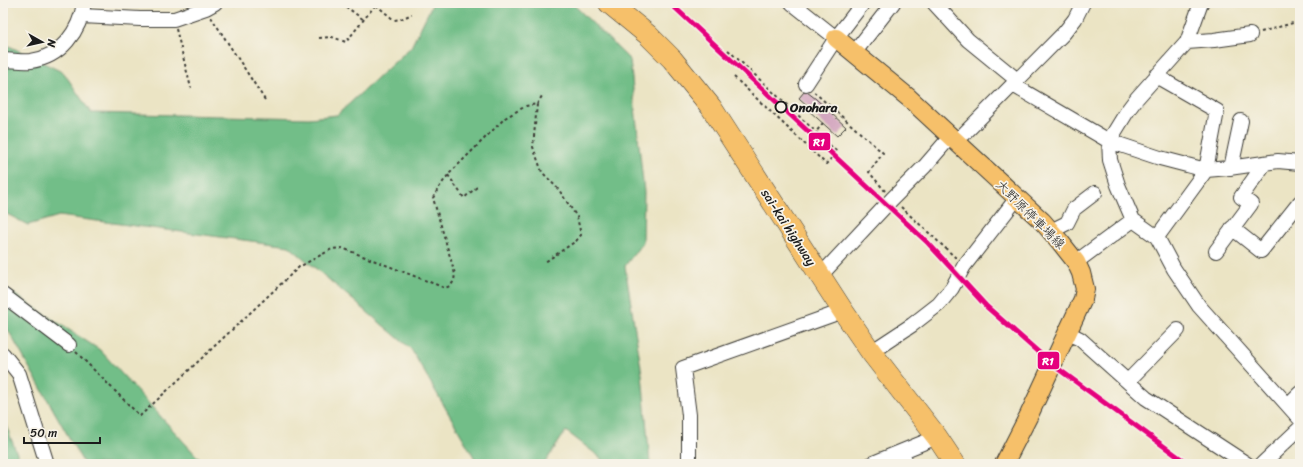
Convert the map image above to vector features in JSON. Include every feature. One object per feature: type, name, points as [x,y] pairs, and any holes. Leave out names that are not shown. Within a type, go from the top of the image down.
[{"type":"highway","name":"sai-kai highway","points":[[609,3],[648,35],[672,59],[711,107],[871,352],[937,437],[955,464]]},
{"type":"main road","name":"大野原停車場線","points":[[836,38],[909,98],[1017,198],[1051,231],[1076,262],[1081,273],[1085,289],[1084,298],[1004,464]]},
{"type":"street","points":[[792,3],[836,38]]},
{"type":"street","points":[[806,84],[836,38],[863,3]]},
{"type":"street","points":[[854,52],[893,3]]},
{"type":"street","points":[[934,3],[968,40],[1015,83],[1109,141],[1160,158],[1206,170],[1278,161],[1300,164]]},
{"type":"street","points":[[820,276],[925,166],[1015,83],[1064,33],[1075,19],[1083,3]]},
{"type":"street","points":[[1201,3],[1187,42],[1136,98],[1109,141],[1110,160],[1118,185],[1133,220],[1157,237],[1174,269],[1199,306],[1300,418]]},
{"type":"street","points":[[3,60],[30,61],[44,58],[65,44],[73,34],[83,10],[140,19],[174,19],[210,5]]},
{"type":"street","points":[[1187,42],[1250,35]]},
{"type":"street","points":[[1156,76],[1217,111],[1206,170],[1157,237]]},
{"type":"street","points":[[1231,168],[1241,121]]},
{"type":"street","points":[[1216,251],[1251,204],[1241,197],[1265,163]]},
{"type":"street","points":[[1051,231],[1067,223],[1074,208],[1095,193]]},
{"type":"street","points":[[871,352],[912,325],[939,304],[952,288],[964,266],[1017,198]]},
{"type":"street","points":[[1232,228],[1261,251],[1300,202]]},
{"type":"street","points":[[1076,262],[1133,220]]},
{"type":"street","points":[[3,295],[69,345]]},
{"type":"street","points":[[689,464],[689,415],[683,368],[843,311]]},
{"type":"street","points":[[1128,381],[1178,330]]},
{"type":"street","points":[[1068,333],[1080,339],[1146,398],[1247,464]]},
{"type":"street","points":[[3,354],[19,374],[47,464]]},
{"type":"street","points":[[1288,405],[1300,393]]},
{"type":"street","points":[[1262,464],[1300,428]]},
{"type":"street","points":[[870,464],[904,458],[937,437]]},
{"type":"path","points":[[341,3],[364,20]]},
{"type":"path","points":[[1283,3],[1300,6]]},
{"type":"path","points":[[319,38],[332,37],[346,42],[377,4],[394,20],[401,19],[412,14]]},
{"type":"path","points":[[210,5],[265,100]]},
{"type":"path","points":[[174,19],[191,88]]},
{"type":"path","points":[[1250,35],[1300,21]]},
{"type":"path","points":[[728,50],[837,152],[826,164],[734,77]]},
{"type":"path","points":[[806,84],[883,153],[869,172],[892,199],[964,266]]},
{"type":"path","points":[[542,96],[537,104],[533,146],[542,172],[559,190],[577,217],[581,235],[576,241],[545,262]]},
{"type":"path","points":[[69,345],[140,416],[299,267],[332,249],[342,248],[445,288],[451,286],[454,282],[455,274],[433,198],[448,175],[505,118],[526,106],[537,104]]},
{"type":"path","points":[[831,113],[834,109]]},
{"type":"path","points":[[816,132],[823,123]]},
{"type":"path","points":[[448,175],[464,198],[477,187]]},
{"type":"green space","points":[[433,3],[572,3],[630,60],[644,192],[643,242],[625,266],[642,374],[650,464],[602,464],[601,458],[566,431],[544,464],[478,464],[411,349],[289,246],[59,216],[28,225],[3,212],[3,43],[64,73],[91,113],[309,118],[337,115],[411,47]]},
{"type":"green space","points":[[3,287],[100,350],[204,464],[84,464],[3,321]]},
{"type":"green space","points":[[3,418],[21,464],[3,464]]},
{"type":"building","name":"Onohara","points":[[804,92],[807,92],[816,99],[846,127],[837,136],[807,109],[809,107],[799,98]]},
{"type":"transit line","name":"R1","points":[[670,3],[928,243],[987,307],[1053,365],[1188,464]]},
{"type":"place","name":"Onohara","points":[[781,107]]}]
